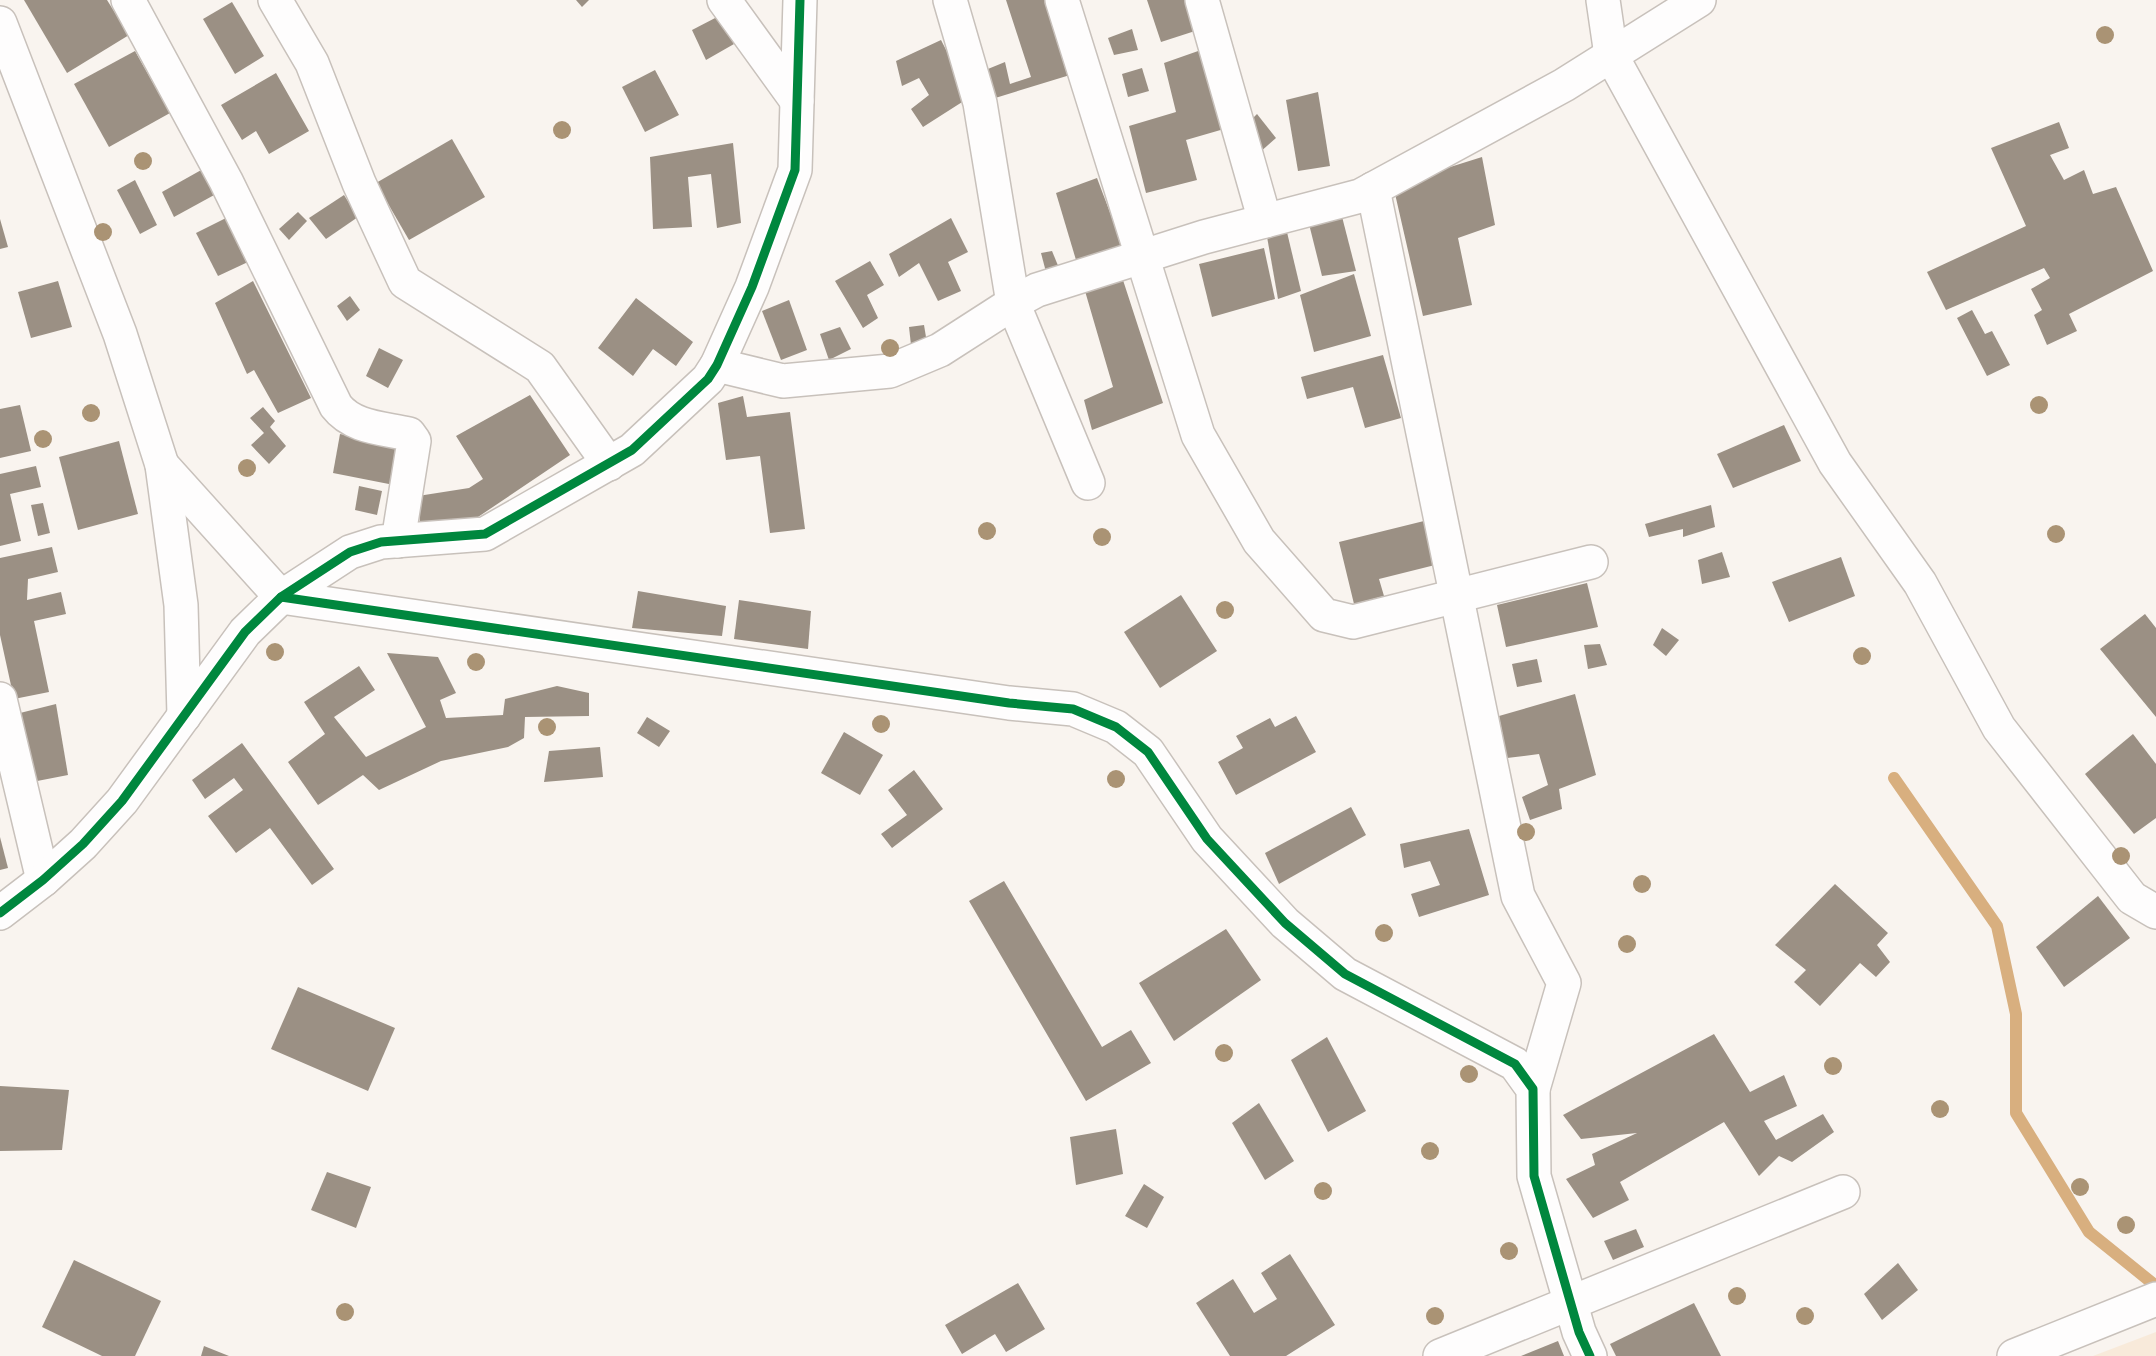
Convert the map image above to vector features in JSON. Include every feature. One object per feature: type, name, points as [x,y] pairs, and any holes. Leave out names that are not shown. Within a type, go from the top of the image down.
[{"type":"street","points":[[128,0],[226,181],[336,406],[343,415],[355,422],[409,434],[414,441],[398,541]]},
{"type":"street","points":[[275,0],[312,63],[359,183],[405,282],[540,366],[609,464]]},
{"type":"street","points":[[724,0],[797,101]]},
{"type":"street","points":[[0,913],[43,880],[83,844],[122,801],[245,632],[281,597],[350,552],[381,542],[485,534],[632,450],[708,379],[752,287],[795,170],[800,0]]},
{"type":"street","points":[[950,0],[980,103],[1013,303],[1088,483]]},
{"type":"street","points":[[1062,0],[1197,435],[1260,542],[1324,615],[1353,622],[1591,562]]},
{"type":"street","points":[[1202,0],[1265,221]]},
{"type":"street","points":[[1603,0],[1611,55],[1835,463],[1920,583],[1999,728],[2144,905],[2156,933]]},
{"type":"street","points":[[717,364],[783,381],[890,371],[940,350],[1037,290],[1204,237],[1360,196],[1564,85],[1699,0]]},
{"type":"street","points":[[0,22],[120,334],[162,465],[181,604],[184,716]]},
{"type":"street","points":[[1373,189],[1518,896],[1564,983],[1533,1089],[1534,1176],[1579,1332],[1590,1356]]},
{"type":"street","points":[[162,465],[281,597],[1009,703],[1073,709],[1116,727],[1148,752],[1207,839],[1285,923],[1345,974],[1515,1064],[1533,1089]]},
{"type":"street","points":[[0,699],[43,880]]},
{"type":"street","points":[[1440,1356],[1843,1192]]},
{"type":"street","points":[[2014,1356],[2156,1299]]},
{"type":"shaded area","points":[[2156,1332],[2156,1356],[2093,1356]]},
{"type":"building","points":[[24,0],[107,0],[129,35],[67,73]]},
{"type":"building","points":[[576,0],[589,0],[582,7]]},
{"type":"building","points":[[1006,0],[1046,0],[1070,75],[992,99],[983,71],[1005,62],[1010,84],[1031,77]]},
{"type":"building","points":[[1147,0],[1185,0],[1195,31],[1161,42]]},
{"type":"building","points":[[232,2],[264,56],[235,74],[203,19]]},
{"type":"building","points":[[719,16],[734,44],[706,60],[692,30]]},
{"type":"building","points":[[1132,29],[1138,50],[1114,55],[1108,38]]},
{"type":"building","points":[[941,40],[970,97],[923,127],[911,109],[929,95],[919,78],[902,86],[896,61]]},
{"type":"building","points":[[1201,50],[1224,129],[1186,140],[1197,180],[1146,193],[1129,126],[1176,112],[1164,63]]},
{"type":"building","points":[[135,51],[170,113],[109,147],[74,84]]},
{"type":"building","points":[[1142,68],[1149,91],[1128,97],[1122,74]]},
{"type":"building","points":[[655,70],[679,115],[645,132],[622,87]]},
{"type":"building","points":[[276,73],[309,131],[269,154],[256,131],[242,140],[221,105]]},
{"type":"building","points":[[1318,92],[1330,166],[1298,171],[1286,100]]},
{"type":"building","points":[[1257,114],[1276,138],[1259,153],[1243,128]]},
{"type":"building","points":[[2059,122],[2069,148],[2050,155],[2064,180],[2084,170],[2093,194],[2116,187],[2153,271],[2069,314],[2077,331],[2047,345],[2034,315],[2042,310],[2031,289],[2050,278],[2044,268],[1946,310],[1927,272],[2026,226],[1991,148]]},
{"type":"building","points":[[452,139],[485,197],[409,240],[376,183]]},
{"type":"building","points":[[733,143],[741,223],[717,228],[711,174],[688,177],[692,227],[653,229],[650,157]]},
{"type":"building","points":[[1482,157],[1495,225],[1458,238],[1472,305],[1423,316],[1393,185]]},
{"type":"building","points":[[203,169],[216,194],[174,217],[162,192]]},
{"type":"building","points":[[1097,178],[1123,247],[1076,260],[1056,193]]},
{"type":"building","points":[[135,180],[157,225],[140,234],[117,190]]},
{"type":"building","points":[[344,195],[358,217],[326,239],[309,218]]},
{"type":"building","points":[[1339,205],[1356,271],[1322,276],[1307,216]]},
{"type":"building","points":[[298,212],[307,221],[289,240],[279,229]]},
{"type":"building","points":[[226,218],[248,262],[218,276],[196,233]]},
{"type":"building","points":[[951,218],[968,252],[948,262],[961,291],[938,301],[919,263],[899,277],[889,254]]},
{"type":"building","points":[[0,219],[8,247],[0,249]]},
{"type":"building","points":[[1286,228],[1301,291],[1278,299],[1266,231]]},
{"type":"building","points":[[1264,248],[1275,299],[1212,317],[1199,264]]},
{"type":"building","points":[[1052,251],[1059,268],[1046,272],[1041,253]]},
{"type":"building","points":[[870,261],[884,285],[867,295],[878,318],[863,328],[835,281]]},
{"type":"building","points":[[1354,274],[1371,336],[1314,352],[1300,295]]},
{"type":"building","points":[[1122,277],[1163,403],[1092,430],[1084,400],[1113,387],[1085,291]]},
{"type":"building","points":[[58,281],[72,327],[31,338],[18,292]]},
{"type":"building","points":[[253,281],[311,398],[278,413],[254,370],[247,374],[215,303]]},
{"type":"building","points":[[350,296],[360,310],[347,321],[337,306]]},
{"type":"building","points":[[636,298],[693,342],[676,366],[653,349],[633,376],[598,348]]},
{"type":"building","points":[[789,300],[807,350],[781,360],[762,311]]},
{"type":"building","points":[[1972,310],[1985,334],[1992,331],[2010,365],[1987,376],[1957,318]]},
{"type":"building","points":[[924,325],[927,343],[911,345],[909,327]]},
{"type":"building","points":[[840,327],[851,349],[829,360],[820,334]]},
{"type":"building","points":[[379,348],[403,360],[388,388],[366,376]]},
{"type":"building","points":[[1383,355],[1401,418],[1365,428],[1353,387],[1307,399],[1301,377]]},
{"type":"building","points":[[530,395],[570,455],[478,517],[420,524],[418,496],[469,488],[483,479],[456,436]]},
{"type":"building","points":[[743,396],[747,417],[790,412],[805,529],[770,533],[760,456],[726,460],[718,403]]},
{"type":"building","points":[[20,405],[31,451],[0,458],[0,409]]},
{"type":"building","points":[[263,407],[275,421],[270,427],[286,446],[269,464],[251,445],[264,433],[250,418]]},
{"type":"building","points":[[1784,425],[1801,461],[1733,488],[1717,454]]},
{"type":"building","points":[[340,434],[406,446],[399,486],[333,473]]},
{"type":"building","points":[[119,441],[138,514],[78,530],[59,457]]},
{"type":"building","points":[[36,466],[41,487],[10,494],[21,541],[0,546],[0,474]]},
{"type":"building","points":[[359,486],[382,491],[377,515],[355,510]]},
{"type":"building","points":[[43,503],[50,533],[38,536],[31,505]]},
{"type":"building","points":[[1711,505],[1715,527],[1683,537],[1683,529],[1649,537],[1645,524]]},
{"type":"building","points":[[1428,520],[1439,564],[1379,579],[1384,596],[1354,604],[1339,542]]},
{"type":"building","points":[[52,547],[58,572],[28,579],[27,600],[61,592],[66,614],[34,621],[49,692],[14,699],[0,635],[0,558]]},
{"type":"building","points":[[1722,552],[1730,577],[1702,584],[1698,560]]},
{"type":"building","points":[[1841,557],[1855,596],[1789,622],[1772,582]]},
{"type":"building","points":[[1587,583],[1598,627],[1506,647],[1497,605]]},
{"type":"building","points":[[638,591],[726,606],[722,636],[632,628]]},
{"type":"building","points":[[1181,595],[1217,651],[1160,688],[1124,632]]},
{"type":"building","points":[[739,600],[811,611],[808,649],[734,639]]},
{"type":"building","points":[[2145,614],[2156,628],[2156,717],[2100,649]]},
{"type":"building","points":[[1662,628],[1679,640],[1666,656],[1653,645]]},
{"type":"building","points":[[1600,644],[1607,665],[1588,669],[1584,645]]},
{"type":"building","points":[[387,653],[438,657],[456,693],[440,700],[446,718],[503,715],[505,699],[557,686],[589,693],[589,716],[525,717],[524,738],[508,747],[441,761],[379,790],[363,775],[318,805],[288,762],[325,734],[304,702],[359,666],[375,690],[334,717],[366,757],[426,727]]},
{"type":"building","points":[[1537,659],[1542,682],[1517,687],[1512,664]]},
{"type":"building","points":[[1575,694],[1596,775],[1559,789],[1562,809],[1530,820],[1522,797],[1548,785],[1539,754],[1507,758],[1499,716]]},
{"type":"building","points":[[56,704],[68,775],[32,782],[20,713]]},
{"type":"building","points":[[1296,716],[1316,752],[1236,795],[1218,762],[1243,748],[1236,736],[1270,718],[1275,727]]},
{"type":"building","points":[[647,717],[670,731],[659,747],[637,733]]},
{"type":"building","points":[[844,732],[883,755],[860,795],[821,773]]},
{"type":"building","points":[[2133,734],[2156,764],[2156,818],[2134,834],[2085,774]]},
{"type":"building","points":[[242,743],[334,869],[312,885],[270,828],[236,853],[208,816],[243,790],[234,778],[205,799],[192,780]]},
{"type":"building","points":[[600,747],[603,777],[544,782],[549,751]]},
{"type":"building","points":[[914,770],[943,809],[892,848],[881,834],[907,815],[888,790]]},
{"type":"building","points":[[1351,807],[1366,835],[1279,884],[1265,853]]},
{"type":"building","points":[[1469,829],[1489,895],[1419,917],[1411,894],[1440,885],[1430,861],[1404,868],[1400,844]]},
{"type":"building","points":[[0,837],[8,868],[0,870]]},
{"type":"building","points":[[1004,881],[1102,1047],[1131,1030],[1151,1063],[1086,1101],[969,901]]},
{"type":"building","points":[[1835,884],[1888,933],[1877,945],[1890,962],[1876,977],[1860,963],[1820,1006],[1794,982],[1806,970],[1775,945]]},
{"type":"building","points":[[2098,896],[2130,938],[2064,987],[2036,947]]},
{"type":"building","points":[[1226,929],[1261,980],[1174,1041],[1139,983]]},
{"type":"building","points":[[298,987],[395,1028],[368,1091],[271,1049]]},
{"type":"building","points":[[1714,1034],[1750,1092],[1784,1075],[1797,1106],[1764,1121],[1776,1140],[1823,1114],[1834,1132],[1792,1162],[1779,1156],[1759,1176],[1724,1122],[1620,1182],[1629,1200],[1593,1218],[1566,1179],[1595,1165],[1592,1154],[1637,1133],[1581,1139],[1563,1115]]},
{"type":"building","points":[[1327,1037],[1366,1111],[1328,1132],[1291,1060]]},
{"type":"building","points":[[0,1086],[69,1090],[62,1150],[0,1151]]},
{"type":"building","points":[[1259,1103],[1294,1161],[1265,1180],[1232,1123]]},
{"type":"building","points":[[1116,1129],[1123,1174],[1076,1185],[1070,1137]]},
{"type":"building","points":[[327,1172],[371,1187],[356,1228],[311,1210]]},
{"type":"building","points":[[1144,1184],[1164,1197],[1147,1228],[1125,1216]]},
{"type":"building","points":[[1636,1229],[1644,1247],[1613,1260],[1604,1241]]},
{"type":"building","points":[[1290,1254],[1335,1325],[1286,1356],[1230,1356],[1196,1303],[1233,1279],[1254,1313],[1277,1299],[1261,1273]]},
{"type":"building","points":[[74,1260],[161,1301],[135,1356],[102,1356],[42,1327]]},
{"type":"building","points":[[1898,1263],[1918,1290],[1882,1320],[1864,1294]]},
{"type":"building","points":[[1018,1283],[1045,1329],[1006,1352],[995,1334],[962,1354],[945,1325]]},
{"type":"building","points":[[1694,1303],[1721,1356],[1616,1356],[1610,1344]]},
{"type":"building","points":[[1558,1341],[1564,1356],[1521,1356]]},
{"type":"building","points":[[204,1346],[229,1356],[201,1356]]},
{"type":"waterway","points":[[1894,778],[1997,926],[2016,1014],[2016,1113],[2089,1232],[2156,1286]]},
{"type":"cycle path","points":[[0,913],[43,880],[83,844],[122,801],[245,632],[281,597],[350,552],[381,542],[485,534],[632,450],[708,379],[717,365],[752,287],[795,170],[800,0]]},
{"type":"cycle path","points":[[281,597],[1009,703],[1073,709],[1116,727],[1148,752],[1207,839],[1285,923],[1345,974],[1515,1064],[1533,1089],[1534,1176],[1579,1332],[1590,1356]]}]
